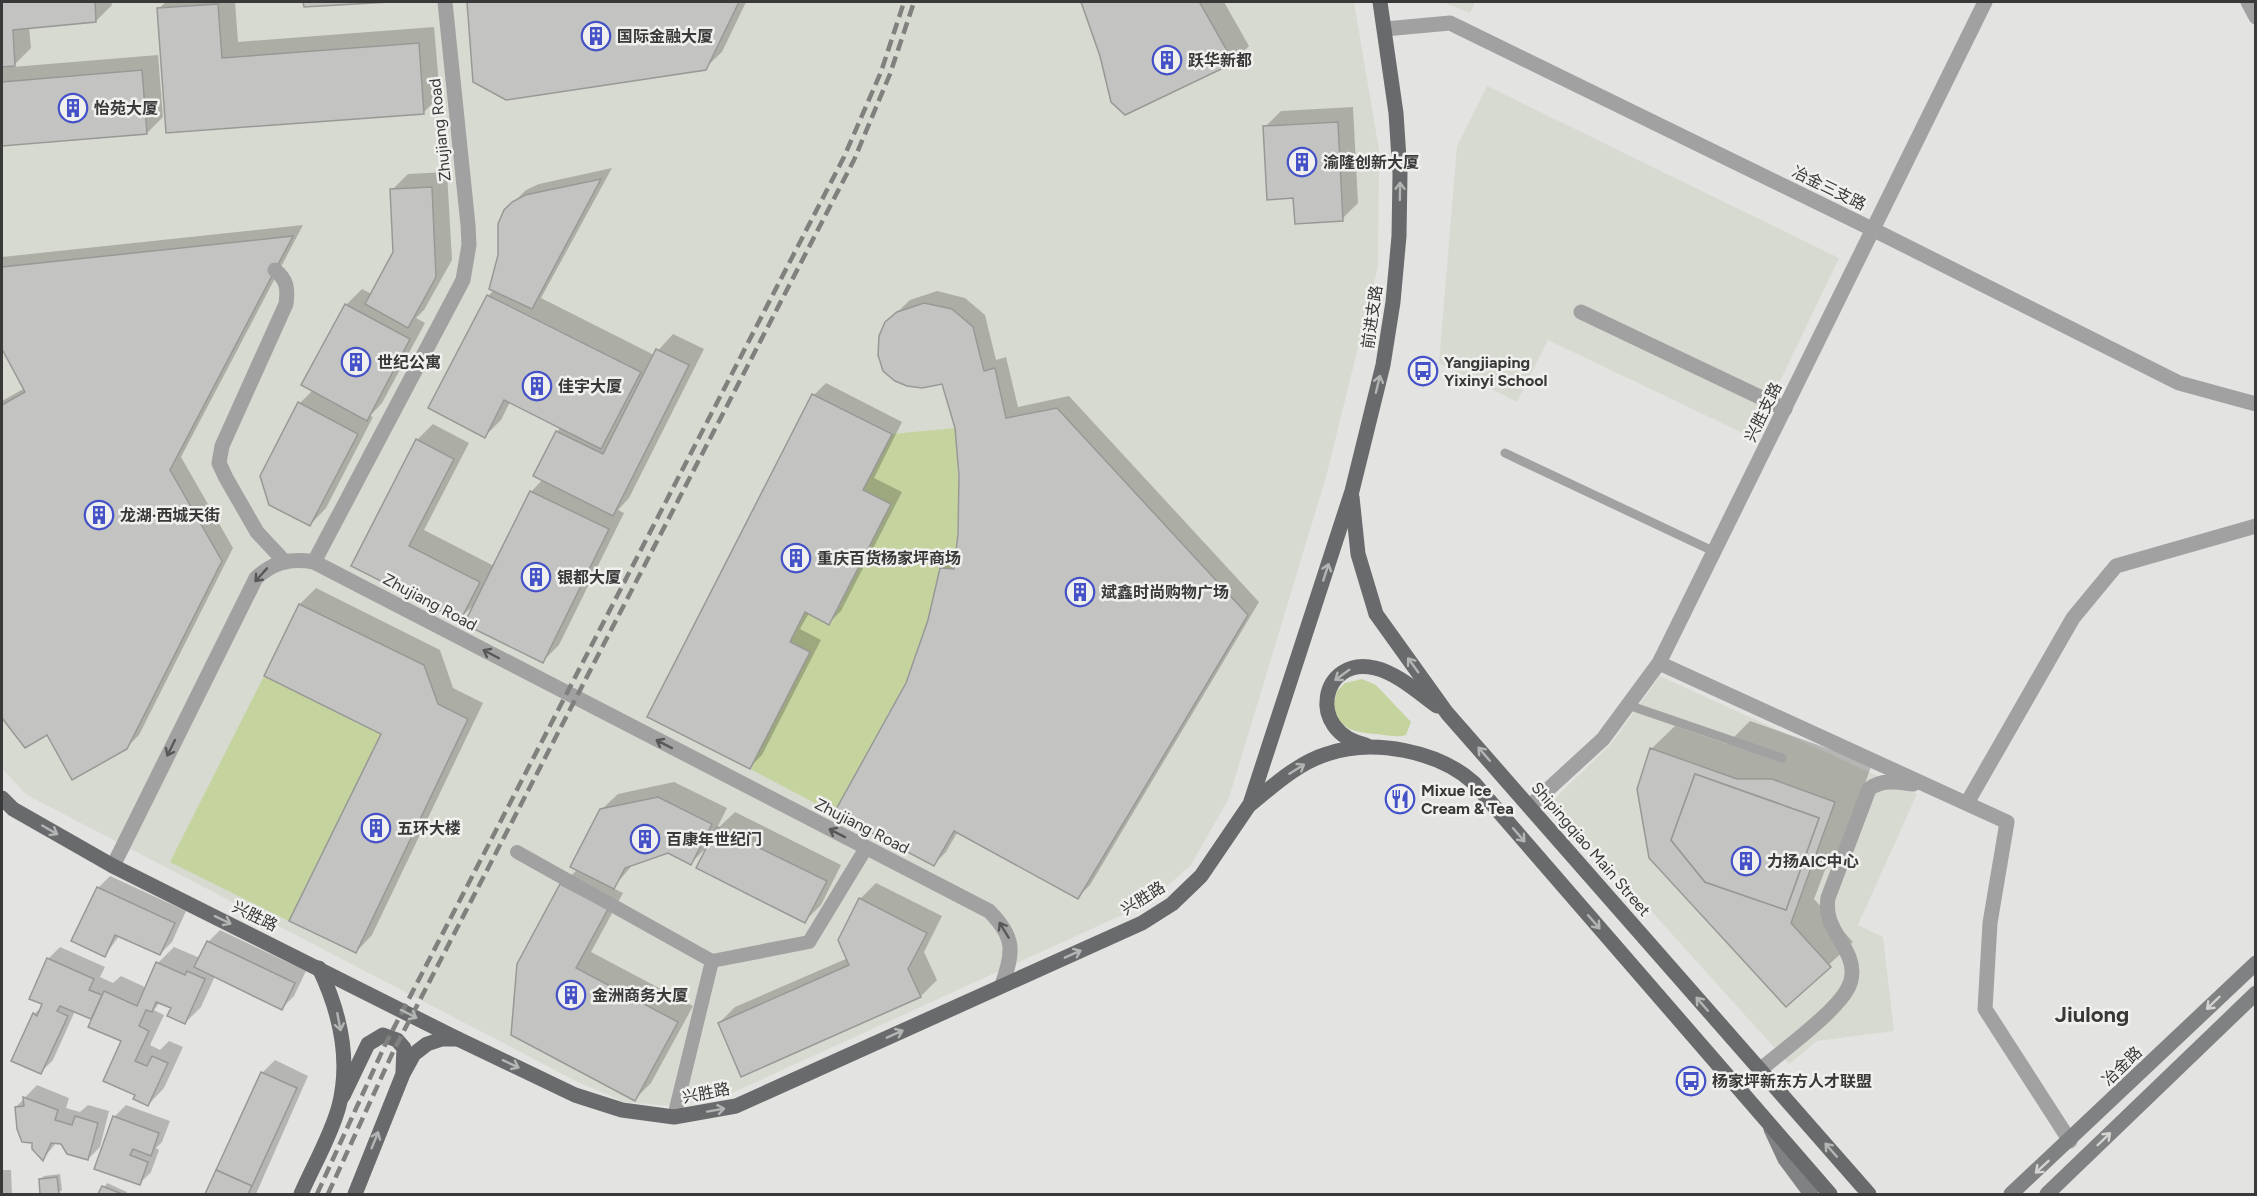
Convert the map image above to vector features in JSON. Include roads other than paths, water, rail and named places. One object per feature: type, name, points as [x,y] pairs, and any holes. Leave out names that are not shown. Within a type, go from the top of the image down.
[{"type":"main road","name":"前进支路","points":[[1308,628],[1352,491],[1383,365],[1393,302],[1399,236],[1400,174],[1385,28],[1380,2]]},
{"type":"main road","name":"Shipingqiao Main Street","points":[[1352,491],[1358,554],[1376,614],[1447,713],[1869,1194]]},
{"type":"main road","name":"兴胜路","points":[[2,798],[13,808],[113,866],[575,1095],[622,1110],[674,1117],[736,1106],[1142,923],[1172,904],[1201,876],[1250,804],[1308,628]]},
{"type":"main road","points":[[1447,713],[1388,672],[1367,666],[1346,670],[1337,677],[1328,695],[1333,726],[1338,733],[1354,743],[1428,756],[1460,770],[1474,783],[1830,1194]]},
{"type":"main road","points":[[1250,804],[1286,776],[1328,753],[1383,749]]},
{"type":"main road","name":"冶金路","points":[[2011,1194],[2070,1141],[2256,963]]},
{"type":"main road","points":[[319,968],[333,998],[341,1026],[342,1062],[339,1106]]},
{"type":"main road","points":[[2047,1194],[2256,993]]},
{"type":"main road","points":[[301,1194],[368,1044],[383,1035],[397,1040],[404,1048],[403,1074]]},
{"type":"main road","points":[[355,1194],[403,1074],[414,1054],[427,1044],[442,1039],[458,1039]]},
{"type":"main road","points":[[1767,1121],[1785,1159],[1811,1194]]},
{"type":"main road","points":[[1855,1178],[1863,1194]]},
{"type":"street","name":"Zhujiang Road","points":[[445,2],[468,225],[469,244],[463,280],[314,562],[989,911],[1004,926],[1010,941],[1010,959],[1002,985]]},
{"type":"street","name":"兴胜支路","points":[[1530,806],[1603,739],[1659,663],[1985,2]]},
{"type":"street","points":[[2248,2],[2256,17]]},
{"type":"street","name":"冶金三支路","points":[[1385,28],[1450,23],[1872,229],[2179,383],[2256,404]]},
{"type":"street","points":[[275,270],[285,278],[288,290],[286,304],[222,446],[219,463],[257,532],[285,562]]},
{"type":"street","points":[[1581,312],[1785,409]]},
{"type":"street","points":[[1967,803],[2073,618],[2116,566],[2256,526]]},
{"type":"street","points":[[113,866],[256,578],[270,566],[285,562],[314,562]]},
{"type":"street","points":[[1659,663],[2007,822],[1990,923],[1985,1009],[2070,1141]]},
{"type":"street","points":[[1760,1070],[1831,1009],[1848,989],[1852,978],[1849,958],[1830,925],[1827,904],[1864,795],[1875,784],[1892,781],[1932,787]]},
{"type":"street","points":[[517,852],[712,960],[809,942],[866,848]]},
{"type":"street","points":[[674,1117],[712,960]]},
{"type":"lane","points":[[1505,453],[1715,552]]},
{"type":"lane","points":[[1629,705],[1782,758]]},
{"type":"railway","points":[[317,1194],[385,1045],[844,157],[881,72],[904,2]]},
{"type":"railway","points":[[328,1194],[393,1052],[854,160],[890,74],[914,2]]},
{"type":"place","name":"国际金融大厦","points":[[596,36]]},
{"type":"place","name":"跃华新都","points":[[1167,60]]},
{"type":"place","name":"怡苑大厦","points":[[73,108]]},
{"type":"place","name":"渝隆创新大厦","points":[[1302,162]]},
{"type":"place","name":"世纪公寓","points":[[356,362]]},
{"type":"place","name":"Yangjiaping Yixinyi School","points":[[1423,371]]},
{"type":"place","name":"佳宇大厦","points":[[537,386]]},
{"type":"place","name":"龙湖·西城天街","points":[[99,515]]},
{"type":"place","name":"重庆百货杨家坪商场","points":[[796,558]]},
{"type":"place","name":"银都大厦","points":[[536,577]]},
{"type":"place","name":"斌鑫时尚购物广场","points":[[1080,592]]},
{"type":"place","name":"Mixue Ice Cream & Tea","points":[[1400,799]]},
{"type":"place","name":"五环大楼","points":[[376,828]]},
{"type":"place","name":"百康年世纪门","points":[[645,839]]},
{"type":"place","name":"力扬AIC中心","points":[[1746,861]]},
{"type":"place","name":"金洲商务大厦","points":[[571,995]]},
{"type":"place","name":"杨家坪新东方人才联盟","points":[[1691,1081]]},
{"type":"district","name":"Jiulong","points":[[2092,1014]]}]
